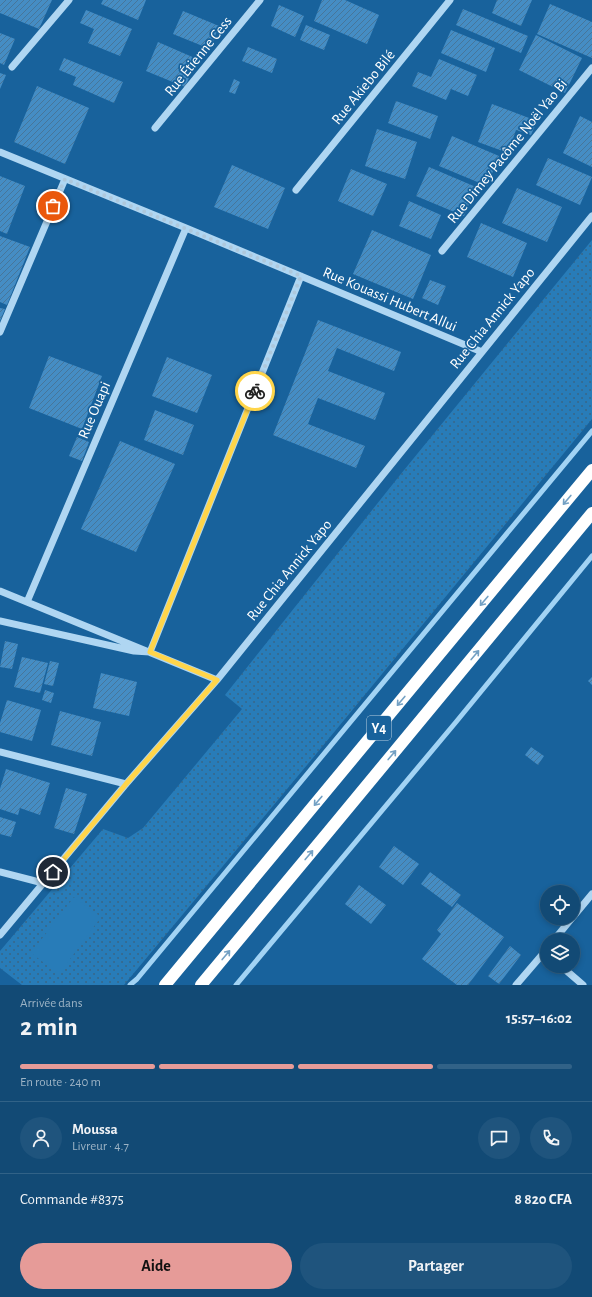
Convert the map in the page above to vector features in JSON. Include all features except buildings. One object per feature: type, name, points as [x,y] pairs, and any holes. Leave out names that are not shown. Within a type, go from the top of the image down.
[{"type":"highway","name":"Y4","points":[[165,985],[592,470]]},
{"type":"highway","name":"Y4","points":[[201,985],[592,513]]},
{"type":"street","points":[[12,67],[69,0]]},
{"type":"street","name":"Rue Étienne Cess","points":[[155,128],[260,0]]},
{"type":"street","name":"Rue Akiebo Bilé","points":[[296,190],[450,0]]},
{"type":"street","name":"Rue Dimey Pacôme Noël Yao Bi","points":[[442,251],[592,68]]},
{"type":"street","name":"Rue Kouassi Hubert Allui","points":[[0,152],[482,352]]},
{"type":"street","points":[[0,332],[65,179]]},
{"type":"street","name":"Rue Chia Annick Yapo","points":[[0,935],[126,784],[217,680],[592,216]]},
{"type":"street","name":"Rue Ouapi","points":[[27,602],[186,228]]},
{"type":"street","points":[[150,652],[301,276]]},
{"type":"street","points":[[0,591],[217,680]]},
{"type":"street","points":[[0,621],[134,651],[150,652]]},
{"type":"street","points":[[0,752],[126,784]]},
{"type":"street","points":[[0,872],[43,883]]},
{"type":"street","points":[[580,909],[592,894]]},
{"type":"street","points":[[560,933],[567,925]]},
{"type":"street","points":[[516,985],[540,959]]},
{"type":"street","points":[[569,973],[583,985]]},
{"type":"shaded area","points":[[592,240],[592,419],[124,985],[22,985],[0,968],[0,951],[103,829],[128,838],[143,828],[242,709],[225,695],[400,475]]},
{"type":"shaded area","points":[[74,897],[101,917],[59,974],[31,953]]},
{"type":"waterway","points":[[130,985],[137,979],[592,431]]},
{"type":"waterway","points":[[236,985],[456,722],[592,556]]},
{"type":"way so far","points":[[53,206],[65,179],[301,276],[255,391]]},
{"type":"route","points":[[53,872],[126,784],[217,680],[150,652],[255,391]]}]
